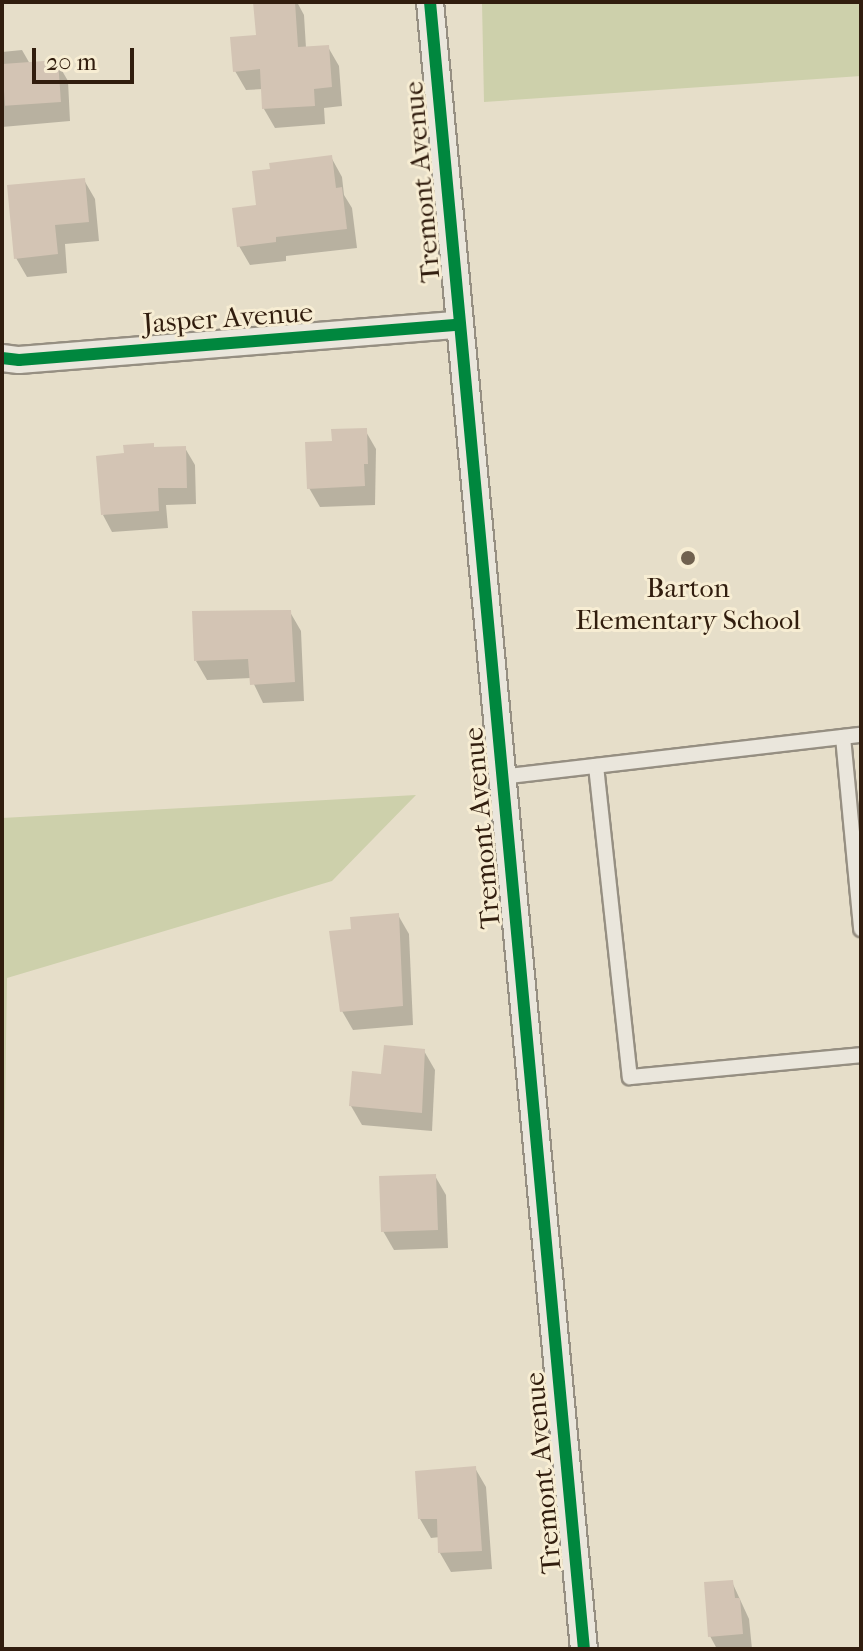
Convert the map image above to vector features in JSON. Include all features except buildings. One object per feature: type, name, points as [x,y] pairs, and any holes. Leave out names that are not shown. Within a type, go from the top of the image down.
[{"type":"street","name":"Tremont Avenue","points":[[430,2],[584,1649]]},
{"type":"street","name":"Jasper Avenue","points":[[2,358],[19,360],[458,325]]},
{"type":"lane","points":[[501,777],[861,735]]},
{"type":"lane","points":[[843,737],[861,929]]},
{"type":"lane","points":[[596,766],[630,1077],[861,1055]]},
{"type":"green space","points":[[482,2],[861,2],[861,76],[484,102]]},
{"type":"green space","points":[[416,795],[332,881],[7,978],[2,1301],[2,818]]},
{"type":"cycle path","points":[[430,2],[584,1649]]},
{"type":"cycle path","points":[[2,358],[19,360],[458,325]]},
{"type":"place","name":"Barton Elementary School","points":[[688,558]]}]
